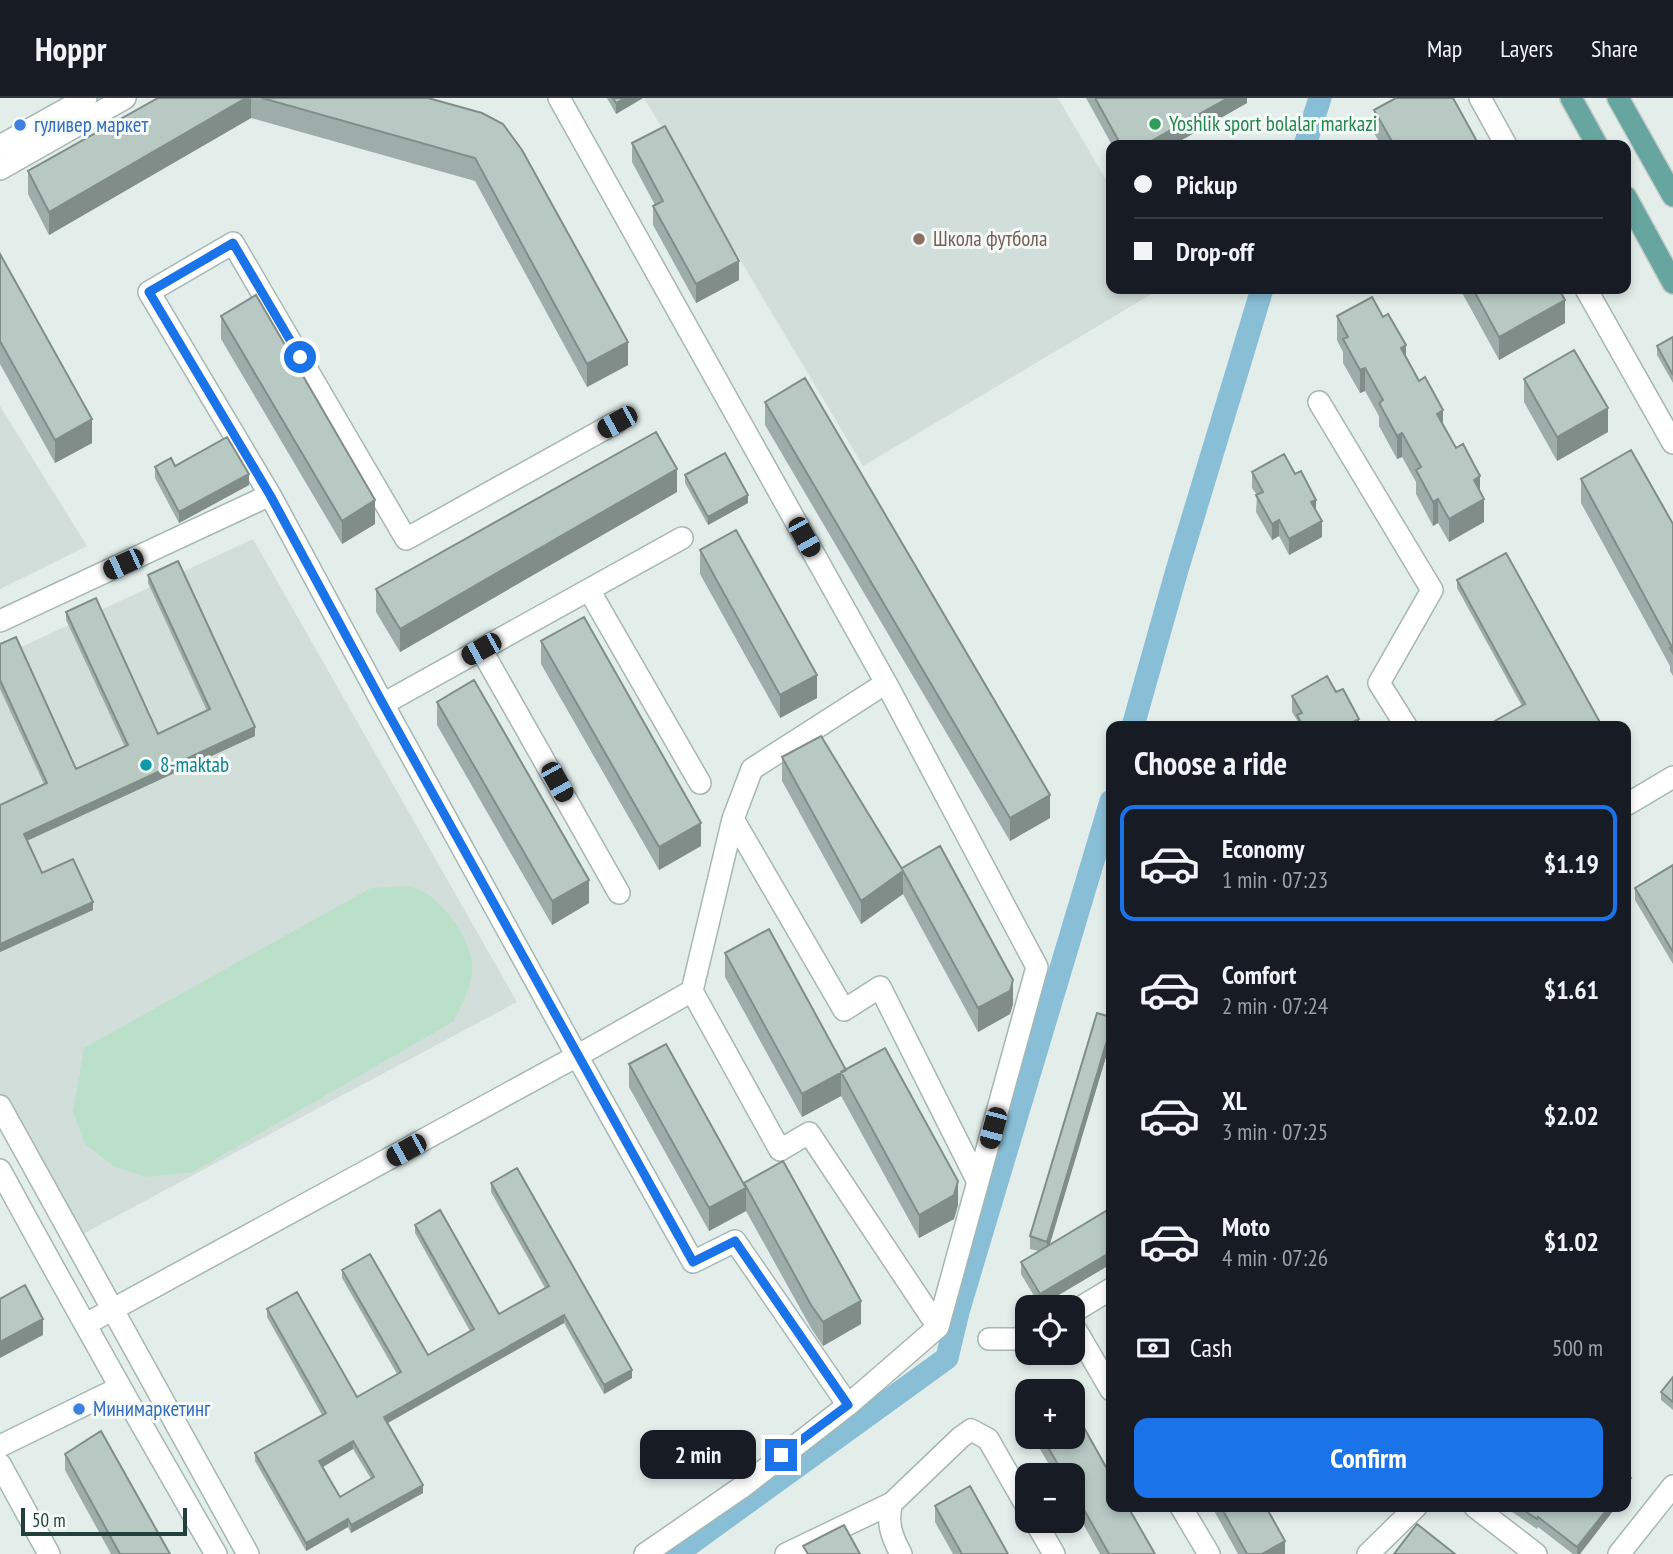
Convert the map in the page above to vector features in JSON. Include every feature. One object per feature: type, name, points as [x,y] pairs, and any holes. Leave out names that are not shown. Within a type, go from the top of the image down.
[{"type":"main road","points":[[1571,98],[1594,140]]},
{"type":"main road","points":[[1618,98],[1673,196]]},
{"type":"main road","points":[[1631,206],[1673,283]]},
{"type":"street","points":[[0,146],[86,98]]},
{"type":"street","points":[[0,169],[125,98]]},
{"type":"street","points":[[559,98],[886,683],[1037,967],[937,1327],[848,1405],[745,1485],[645,1554]]},
{"type":"street","points":[[1480,98],[1503,140]]},
{"type":"street","points":[[617,422],[406,539],[233,243],[149,292],[270,495],[693,1262],[735,1241],[848,1405]]},
{"type":"street","points":[[1589,294],[1673,443]]},
{"type":"street","points":[[1319,402],[1432,590],[1379,683],[1403,721]]},
{"type":"street","points":[[0,621],[270,495]]},
{"type":"street","points":[[383,704],[682,538]]},
{"type":"street","points":[[589,590],[700,783]]},
{"type":"street","points":[[481,649],[619,893]]},
{"type":"street","points":[[886,683],[752,769],[733,819],[692,991],[780,1150],[808,1133],[937,1327]]},
{"type":"street","points":[[1631,802],[1673,777]]},
{"type":"street","points":[[733,819],[844,1010],[880,987],[978,1182]]},
{"type":"street","points":[[86,1324],[692,991]]},
{"type":"street","points":[[0,1106],[247,1554]]},
{"type":"street","points":[[2,1179],[216,1554]]},
{"type":"street","points":[[1085,1305],[1106,1292]]},
{"type":"street","points":[[989,1339],[1015,1339]]},
{"type":"street","points":[[1085,1346],[1106,1381]]},
{"type":"street","points":[[0,1446],[119,1388]]},
{"type":"street","points":[[786,1554],[892,1503],[971,1430],[988,1439],[1015,1486]]},
{"type":"street","points":[[0,1464],[49,1554]]},
{"type":"street","points":[[1619,1554],[1673,1486]]},
{"type":"street","points":[[892,1503],[888,1516],[893,1539],[901,1554]]},
{"type":"street","points":[[1184,1512],[1209,1554]]},
{"type":"street","points":[[1368,1554],[1411,1512]]},
{"type":"street","points":[[1480,1512],[1511,1546],[1536,1554]]},
{"type":"street","points":[[1042,1533],[1054,1554]]},
{"type":"shaded area","name":"Школа футбола","points":[[644,98],[1058,98],[1106,180],[1106,294],[1152,294],[863,466]]},
{"type":"shaded area","points":[[0,406],[87,546],[0,589]]},
{"type":"shaded area","points":[[253,539],[517,1002],[83,1234],[0,1095],[0,657]]},
{"type":"green space","points":[[405,886],[425,892],[444,909],[460,931],[470,954],[472,971],[467,994],[454,1021],[193,1172],[147,1177],[115,1167],[85,1144],[73,1111],[84,1048],[371,888]]},
{"type":"building","points":[[158,98],[246,98],[49,212],[28,171]]},
{"type":"building","points":[[262,98],[428,98],[482,113],[503,124],[522,150],[628,342],[587,364],[475,158]]},
{"type":"building","name":"Yoshlik sport bolalar markazi","points":[[1095,98],[1228,98],[1153,140],[1118,140]]},
{"type":"building","points":[[1396,98],[1453,98],[1476,140],[1391,140],[1374,110]]},
{"type":"building","points":[[665,126],[739,261],[696,284],[653,206],[663,201],[632,143]]},
{"type":"building","points":[[0,254],[92,419],[55,440],[0,341]]},
{"type":"building","points":[[1476,294],[1562,294],[1565,300],[1499,337]]},
{"type":"building","points":[[256,295],[375,500],[342,521],[221,316]]},
{"type":"building","points":[[1372,297],[1383,317],[1388,314],[1406,345],[1401,348],[1419,381],[1425,377],[1443,410],[1437,414],[1456,448],[1463,444],[1480,476],[1474,480],[1484,499],[1449,519],[1438,499],[1433,502],[1416,470],[1421,467],[1402,433],[1397,436],[1379,403],[1383,400],[1365,368],[1360,370],[1343,339],[1348,337],[1337,316]]},
{"type":"building","points":[[1673,337],[1673,375],[1657,346]]},
{"type":"building","points":[[1574,350],[1608,408],[1557,437],[1524,379]]},
{"type":"building","points":[[805,378],[1050,795],[1010,818],[765,402]]},
{"type":"building","points":[[656,432],[677,469],[400,629],[376,589]]},
{"type":"building","points":[[227,437],[249,474],[179,512],[155,467],[171,458],[175,466]]},
{"type":"building","points":[[1631,450],[1673,524],[1673,653],[1581,479]]},
{"type":"building","points":[[725,453],[748,495],[708,517],[685,475]]},
{"type":"building","points":[[1284,454],[1295,474],[1301,471],[1316,500],[1311,502],[1322,521],[1289,539],[1279,520],[1272,524],[1256,495],[1263,492],[1252,472]]},
{"type":"building","points":[[736,530],[817,675],[780,695],[700,550]]},
{"type":"building","points":[[1506,553],[1599,721],[1495,721],[1525,704],[1457,580]]},
{"type":"building","name":"8-maktab","points":[[178,561],[255,727],[24,834],[42,873],[73,859],[93,902],[0,944],[0,805],[47,783],[0,680],[0,644],[16,637],[76,769],[128,745],[66,612],[96,598],[158,734],[210,709],[148,575]]},
{"type":"building","points":[[584,617],[701,823],[659,847],[541,641]]},
{"type":"building","points":[[1327,676],[1336,692],[1343,689],[1359,719],[1300,721],[1297,715],[1302,713],[1292,696]]},
{"type":"building","points":[[474,680],[589,880],[552,901],[437,702]]},
{"type":"building","points":[[821,736],[902,869],[940,846],[1013,980],[1010,991],[978,1008],[903,871],[861,901],[782,757]]},
{"type":"building","points":[[1673,865],[1673,952],[1635,888]]},
{"type":"building","points":[[769,929],[846,1070],[802,1094],[725,953]]},
{"type":"building","points":[[1097,1013],[1106,1016],[1106,1044],[1047,1242],[1030,1236]]},
{"type":"building","points":[[666,1044],[746,1188],[709,1208],[629,1064]]},
{"type":"building","points":[[885,1048],[958,1181],[954,1195],[919,1215],[841,1072]]},
{"type":"building","points":[[783,1161],[861,1301],[823,1322],[744,1183]]},
{"type":"building","points":[[517,1168],[632,1370],[604,1385],[564,1315],[384,1417],[423,1485],[351,1525],[348,1519],[306,1543],[255,1453],[326,1413],[267,1309],[297,1292],[357,1397],[401,1372],[342,1270],[370,1254],[428,1355],[474,1329],[415,1225],[440,1210],[499,1314],[549,1286],[491,1183]],"holes":[[[353,1441],[374,1477],[340,1497],[319,1461]]]},
{"type":"building","points":[[1106,1211],[1106,1255],[1040,1294],[1021,1262]]},
{"type":"building","points":[[25,1285],[43,1319],[0,1342],[0,1299]]},
{"type":"building","points":[[1673,1377],[1673,1402],[1661,1392]]},
{"type":"building","points":[[1085,1429],[1106,1467],[1106,1512],[1131,1512],[1155,1554],[1109,1554],[1085,1511],[1085,1463],[1057,1463],[1049,1449],[1085,1449]]},
{"type":"building","points":[[101,1431],[170,1554],[120,1554],[65,1454]]},
{"type":"building","points":[[970,1486],[1008,1554],[962,1554],[935,1506]]},
{"type":"building","points":[[1224,1512],[1269,1512],[1285,1541],[1262,1554],[1247,1554]]},
{"type":"building","points":[[1526,1512],[1605,1512],[1577,1547],[1538,1517],[1537,1519]]},
{"type":"building","points":[[1417,1524],[1455,1554],[1394,1554]]},
{"type":"building","points":[[844,1525],[860,1554],[808,1554],[803,1546]]},
{"type":"waterway","points":[[1307,140],[1320,98]]},
{"type":"waterway","points":[[1134,721],[1260,294]]},
{"type":"waterway","points":[[676,1554],[947,1358],[958,1312],[1106,818]]},
{"type":"place","name":"Yoshlik sport bolalar markazi","points":[[1155,124]]},
{"type":"place","name":"гуливер маркет","points":[[20,125]]},
{"type":"place","name":"Школа футбола","points":[[919,239]]},
{"type":"place","name":"8-maktab","points":[[146,765]]},
{"type":"place","name":"Минимаркетинг","points":[[79,1409]]},
{"type":"route","points":[[300,357],[233,243],[149,292],[270,495],[693,1262],[735,1241],[848,1405],[781,1455]]}]
